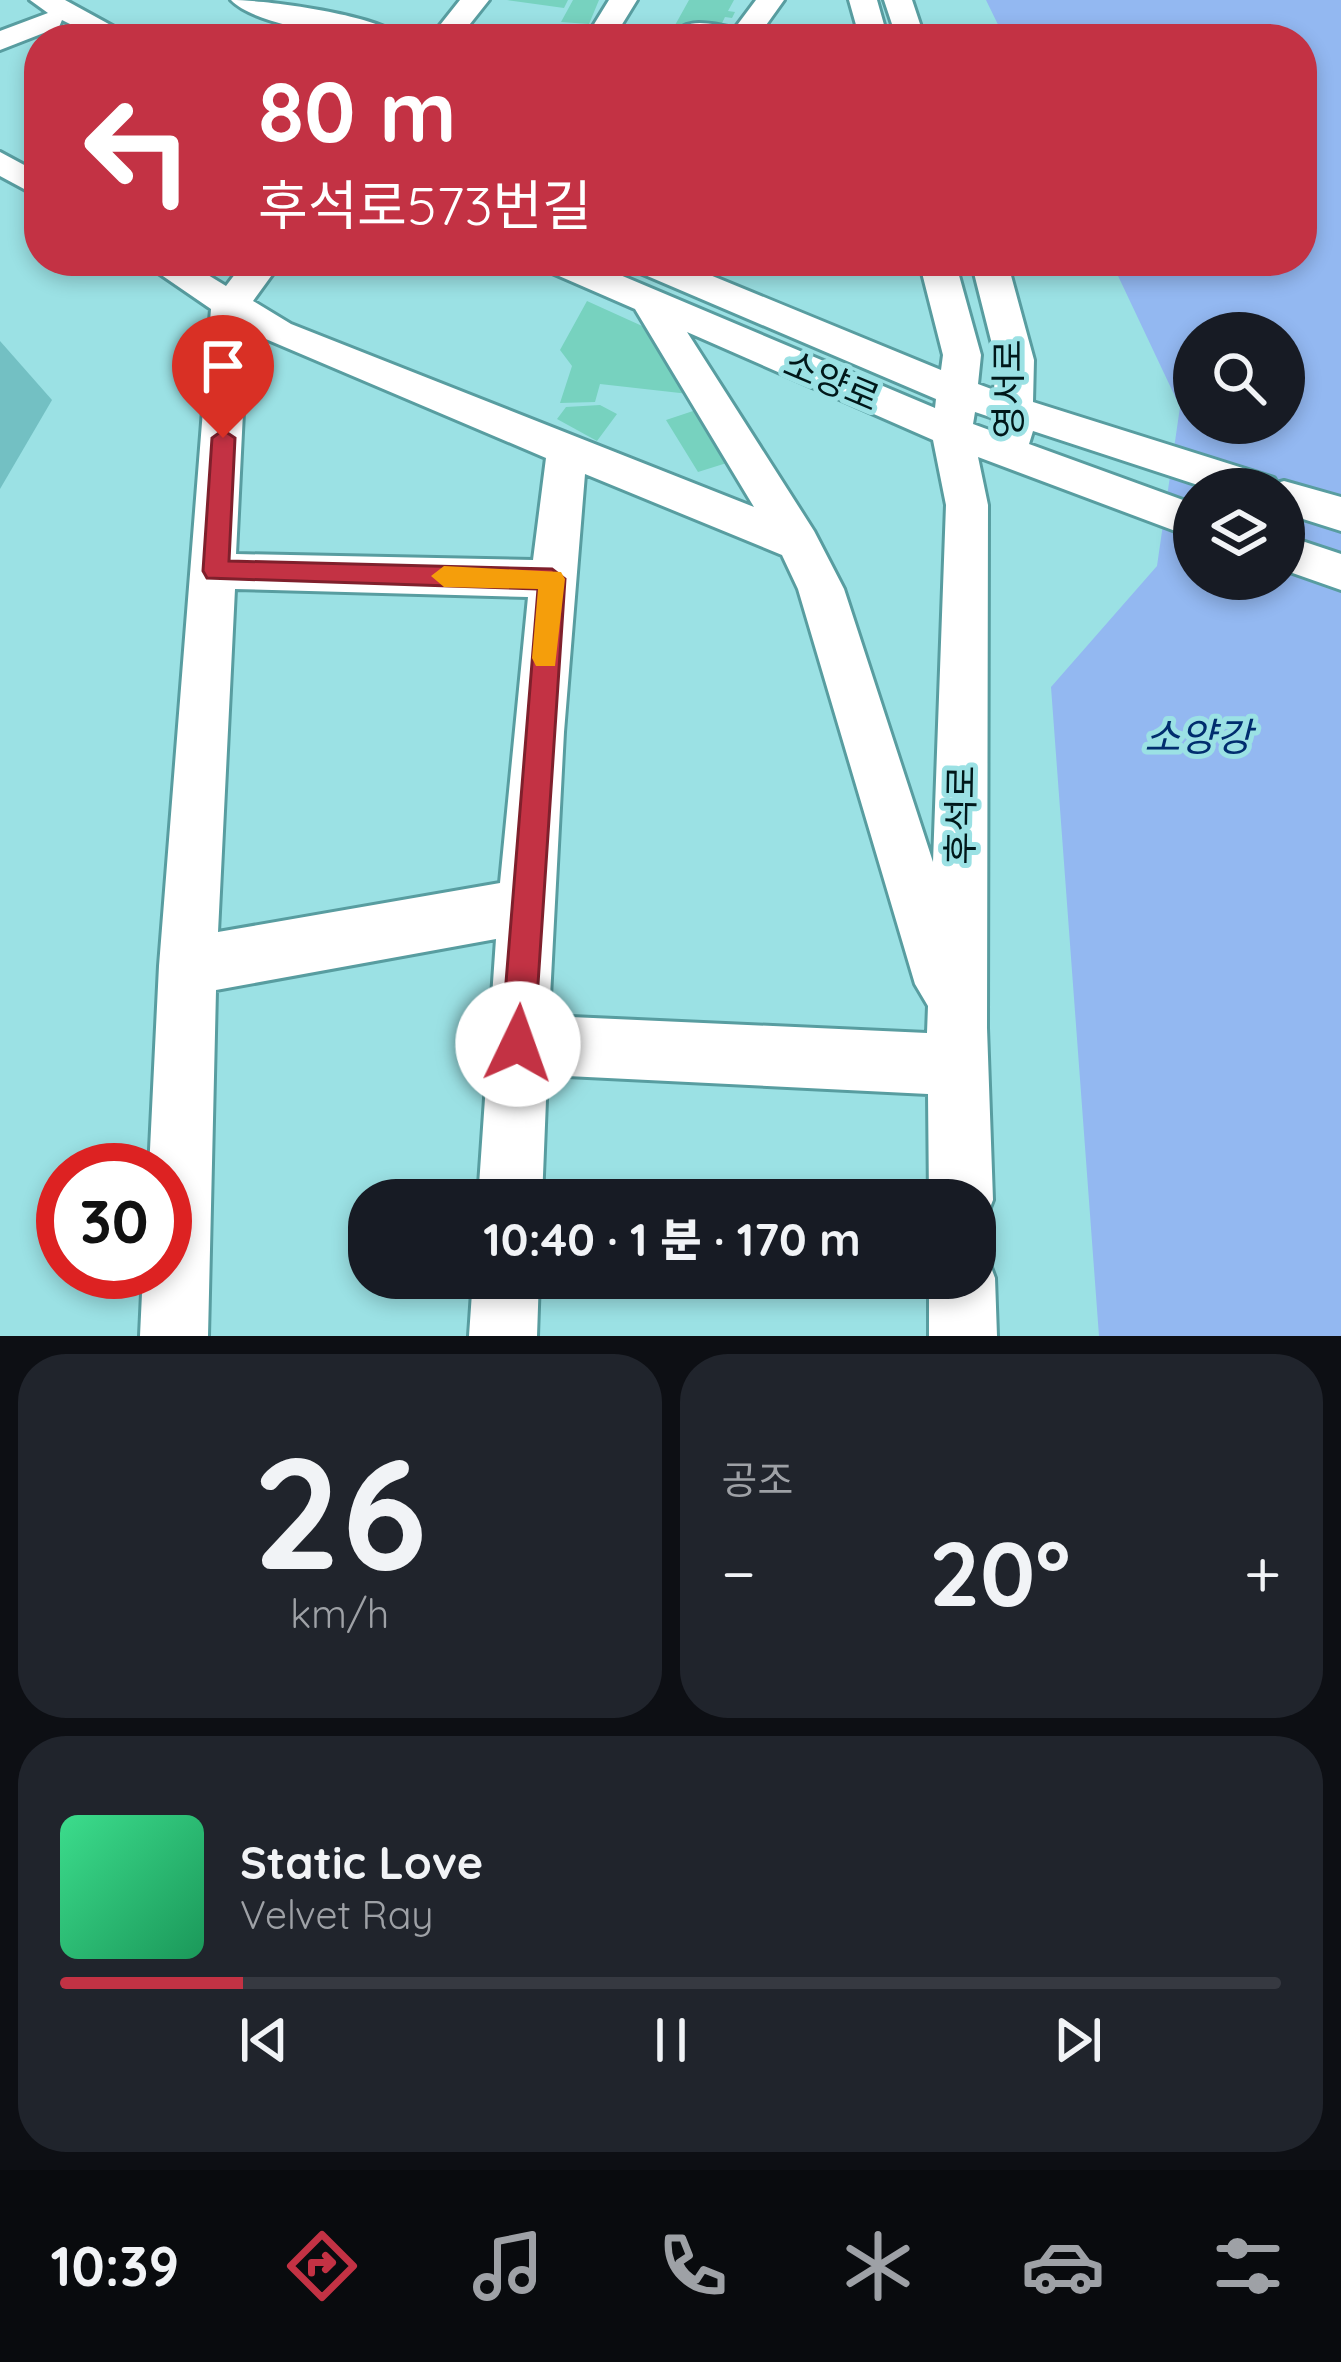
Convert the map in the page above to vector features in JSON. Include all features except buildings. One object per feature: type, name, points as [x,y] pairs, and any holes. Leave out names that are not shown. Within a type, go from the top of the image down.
[{"type":"street","points":[[6,0],[85,24]]},
{"type":"street","points":[[53,11],[97,0]]},
{"type":"street","points":[[244,0],[276,18],[339,24]]},
{"type":"street","points":[[455,24],[475,0]]},
{"type":"street","points":[[183,276],[278,333],[798,543]]},
{"type":"street","points":[[174,1336],[188,966],[230,306],[253,276]]},
{"type":"street","points":[[518,1044],[958,1047],[821,589],[650,276]]},
{"type":"street","name":"소양로","points":[[658,276],[956,412],[1012,432],[1111,491],[1173,513]]},
{"type":"street","name":"영서로","points":[[941,276],[962,355],[956,412]]},
{"type":"street","name":"영서로","points":[[967,505],[1012,432],[1015,360],[993,276]]},
{"type":"street","name":"후석로","points":[[956,412],[967,505],[958,1047],[961,1179]]},
{"type":"street","name":"소양로","points":[[1012,432],[1127,449],[1190,468]]},
{"type":"street","points":[[511,1179],[526,906],[567,452]]},
{"type":"street","points":[[1305,503],[1341,514]]},
{"type":"street","points":[[1305,559],[1341,572]]},
{"type":"street","points":[[216,571],[552,579]]},
{"type":"street","points":[[188,966],[526,906]]},
{"type":"street","points":[[503,1336],[505,1299]]},
{"type":"street","points":[[962,1299],[963,1336]]},
{"type":"shaded area","points":[[0,341],[52,400],[0,489]]},
{"type":"water","name":"소양강","points":[[986,0],[1341,0],[1341,1336],[1099,1336],[1051,687],[1157,566],[1175,444],[1305,444],[1305,312],[1173,312],[1173,392],[1118,276],[1317,276],[1317,24],[998,24]]},
{"type":"slow traffic","points":[[444,576],[552,579],[545,658]]},
{"type":"route","points":[[223,438],[216,571],[552,579],[518,1044]]}]
